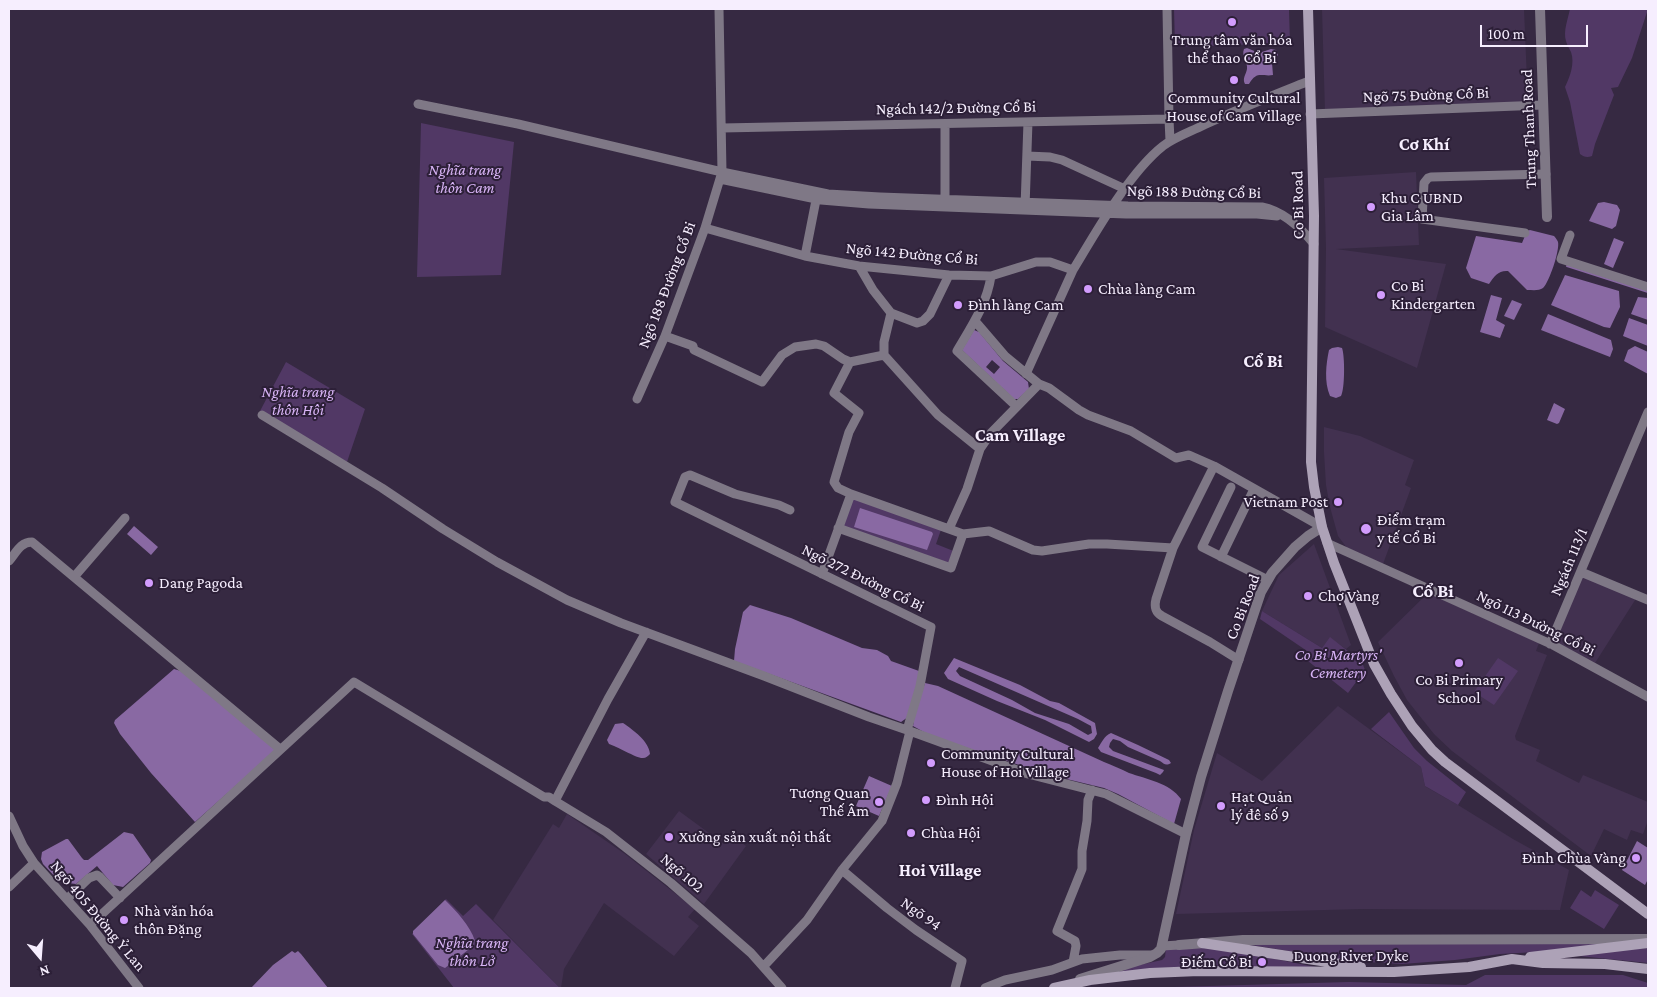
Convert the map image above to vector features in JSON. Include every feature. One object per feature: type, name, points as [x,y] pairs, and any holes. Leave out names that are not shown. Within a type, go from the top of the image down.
[{"type":"main road","name":"Co Bi Road","points":[[1308,9],[1314,244],[1311,462],[1322,527]]},
{"type":"main road","points":[[1322,527],[1341,583],[1374,664],[1400,710],[1422,738],[1445,762],[1648,914]]},
{"type":"main road","points":[[1202,943],[1394,972]]},
{"type":"main road","points":[[1512,959],[1648,943]]},
{"type":"main road","name":"Duong River Dyke","points":[[1054,988],[1132,975],[1189,971],[1394,972],[1469,967],[1512,959],[1543,963],[1605,964],[1648,970]]},
{"type":"street","points":[[418,104],[518,124],[721,176],[722,128],[719,9]]},
{"type":"street","points":[[1167,9],[1170,142]]},
{"type":"street","name":"Trung Thanh Road","points":[[1540,9],[1547,217]]},
{"type":"street","points":[[1026,374],[1073,270],[1112,209],[1150,159],[1170,142],[1216,119],[1309,81]]},
{"type":"street","name":"Ngõ 75 Đường Cổ Bi","points":[[1310,114],[1543,106]]},
{"type":"street","name":"Ngách 142/2 Đường Cổ Bi","points":[[722,128],[1170,119]]},
{"type":"street","points":[[1026,206],[1028,122]]},
{"type":"street","points":[[945,124],[945,203]]},
{"type":"street","points":[[1027,156],[1050,157],[1062,160],[1126,189]]},
{"type":"street","points":[[1525,233],[1422,219],[1424,183],[1431,177],[1546,174]]},
{"type":"street","name":"Ngõ 188 Đường Cổ Bi","points":[[638,399],[665,336],[705,228],[721,176],[817,195],[878,204],[945,203],[1112,209],[1259,207],[1274,210],[1295,225],[1314,244]]},
{"type":"street","points":[[804,256],[817,195]]},
{"type":"street","name":"Ngõ 142 Đường Cổ Bi","points":[[705,228],[804,256],[860,266],[949,275],[991,276],[1036,262],[1050,262],[1073,270]]},
{"type":"street","points":[[1570,235],[1561,259],[1648,287]]},
{"type":"street","points":[[860,266],[873,290],[891,313],[917,322],[922,321],[930,314],[949,275]]},
{"type":"street","points":[[991,276],[987,296],[975,321],[956,351],[1016,406]]},
{"type":"street","points":[[891,313],[884,342],[884,355],[938,415],[980,449]]},
{"type":"street","points":[[975,321],[1005,356],[1026,374],[1088,415],[1131,431],[1176,458],[1189,455],[1214,466],[1322,527]]},
{"type":"street","points":[[665,336],[693,346],[694,350],[762,382],[782,356],[795,347],[816,344],[824,346],[850,362],[884,355]]},
{"type":"street","points":[[850,362],[834,393],[859,413],[849,432],[834,482],[838,488],[963,534],[989,531],[1034,550],[1042,551],[1088,544],[1173,548]]},
{"type":"street","points":[[949,529],[967,489],[980,449],[991,433],[1039,384]]},
{"type":"street","name":"Ngách 113/1","points":[[1550,644],[1648,412]]},
{"type":"street","points":[[262,415],[349,467],[497,562],[567,600],[869,717],[1028,774],[1117,798],[1186,834]]},
{"type":"street","points":[[1214,466],[1173,548],[1155,605],[1157,612],[1162,616],[1239,660]]},
{"type":"street","name":"Ngõ 272 Đường Cổ Bi","points":[[790,510],[779,505],[735,494],[693,475],[686,476],[674,502],[931,627],[920,686],[908,730]]},
{"type":"street","points":[[1231,487],[1202,547],[1268,580]]},
{"type":"street","points":[[1221,557],[1254,489]]},
{"type":"street","points":[[822,574],[851,494]]},
{"type":"street","points":[[74,577],[125,518]]},
{"type":"street","name":"Co Bi Road","points":[[1155,955],[1162,946],[1186,834],[1201,777],[1262,592],[1268,580],[1295,547],[1322,527]]},
{"type":"street","points":[[838,528],[951,568],[963,534]]},
{"type":"street","points":[[9,561],[19,547],[26,542],[32,542],[280,750],[90,925]]},
{"type":"street","name":"Ngõ 113 Đường Cổ Bi","points":[[1327,543],[1550,644],[1648,697]]},
{"type":"street","points":[[1581,572],[1648,600]]},
{"type":"street","points":[[552,799],[646,632]]},
{"type":"street","name":"Ngõ 102","points":[[280,750],[354,682],[544,797],[552,799],[606,832],[671,883],[752,953],[782,988]]},
{"type":"street","points":[[764,966],[807,920],[842,870],[882,821],[897,783],[908,730]]},
{"type":"street","points":[[1073,962],[1075,941],[1057,931],[1082,869],[1082,851],[1087,821],[1086,810],[1092,790]]},
{"type":"street","name":"Ngõ 405 Đường Ỷ Lan","points":[[9,816],[23,846],[34,863],[90,925],[139,988]]},
{"type":"street","points":[[9,887],[34,863]]},
{"type":"street","name":"Ngõ 94","points":[[842,870],[909,925],[962,961],[955,988]]},
{"type":"street","points":[[67,899],[89,878],[97,875],[120,898]]},
{"type":"street","points":[[1162,946],[1243,940],[1648,939]]},
{"type":"street","points":[[984,988],[1005,980],[1052,970],[1082,959],[1120,955],[1155,955]]},
{"type":"street","points":[[1068,985],[1104,970],[1155,955]]},
{"type":"shaded area","points":[[1322,9],[1524,9],[1528,104],[1325,112]]},
{"type":"shaded area","points":[[1247,48],[1259,53],[1271,49],[1276,50],[1278,55],[1272,63],[1273,75],[1260,75],[1255,77],[1249,84],[1245,84],[1244,78],[1247,66],[1243,52]]},
{"type":"shaded area","name":"Co Bi Kindergarten","points":[[1416,172],[1419,245],[1336,249],[1446,264],[1417,368],[1325,327],[1326,248],[1324,178]]},
{"type":"shaded area","points":[[1604,202],[1617,205],[1620,210],[1616,226],[1612,229],[1589,221],[1598,203]]},
{"type":"shaded area","points":[[1530,230],[1554,236],[1558,242],[1554,266],[1543,288],[1527,290],[1508,271],[1502,271],[1497,274],[1489,284],[1471,278],[1466,268],[1476,236],[1522,243],[1527,231]]},
{"type":"shaded area","points":[[1614,238],[1624,242],[1613,268],[1604,264]]},
{"type":"shaded area","points":[[1565,275],[1619,291],[1620,307],[1610,328],[1551,305]]},
{"type":"shaded area","points":[[1491,295],[1502,298],[1496,320],[1505,325],[1500,338],[1480,332]]},
{"type":"shaded area","points":[[1638,297],[1648,298],[1648,320],[1631,314]]},
{"type":"shaded area","points":[[1512,300],[1522,304],[1514,320],[1504,316]]},
{"type":"shaded area","points":[[1548,314],[1611,340],[1613,349],[1610,357],[1541,330]]},
{"type":"shaded area","points":[[1629,318],[1648,325],[1648,346],[1623,336]]},
{"type":"shaded area","points":[[974,330],[979,332],[1003,361],[1028,382],[1029,389],[1018,399],[1014,399],[962,350]],"holes":[[[992,360],[1000,367],[994,374],[986,367]]]},
{"type":"shaded area","points":[[1635,346],[1648,352],[1648,374],[1624,361],[1628,350]]},
{"type":"shaded area","points":[[1338,347],[1342,348],[1343,352],[1344,380],[1341,396],[1336,398],[1330,396],[1326,373],[1329,350]]},
{"type":"shaded area","points":[[1554,403],[1565,409],[1557,424],[1547,420]]},
{"type":"shaded area","points":[[1324,427],[1360,436],[1414,460],[1405,485],[1411,488],[1383,564],[1347,548],[1338,536],[1326,485]]},
{"type":"shaded area","points":[[860,508],[932,532],[927,550],[854,527]]},
{"type":"shaded area","points":[[134,526],[158,547],[151,555],[127,534]]},
{"type":"shaded area","name":"Chợ Vàng","points":[[1314,544],[1351,645],[1346,649],[1330,638],[1322,648],[1262,611],[1279,575]]},
{"type":"shaded area","points":[[1582,573],[1637,597],[1595,663],[1554,641]]},
{"type":"shaded area","points":[[1428,593],[1539,643],[1536,651],[1547,655],[1515,736],[1516,740],[1540,750],[1536,761],[1579,783],[1583,775],[1648,802],[1648,820],[1643,834],[1631,830],[1627,840],[1604,829],[1591,856],[1452,751],[1434,734],[1407,700],[1378,642]]},
{"type":"shaded area","points":[[750,605],[791,618],[862,648],[877,650],[888,656],[891,661],[919,671],[919,679],[908,717],[901,722],[734,661],[743,612]]},
{"type":"shaded area","points":[[954,658],[1020,685],[1050,701],[1059,703],[1095,723],[1097,734],[1089,742],[1045,720],[948,679],[944,673]],"holes":[[[959,667],[1091,726],[1092,733],[1088,735],[1069,724],[1035,713],[960,676],[956,671]]]},
{"type":"shaded area","points":[[174,669],[181,671],[277,749],[195,822],[151,773],[120,734],[114,723],[115,720]]},
{"type":"shaded area","points":[[925,683],[938,686],[1129,773],[1164,785],[1181,799],[1174,824],[1104,788],[1050,775],[931,736],[913,726],[915,713]]},
{"type":"shaded area","points":[[1338,706],[1421,767],[1425,786],[1569,870],[1560,910],[1362,909],[1176,914],[1194,830],[1217,753],[1262,781]]},
{"type":"shaded area","points":[[623,723],[640,736],[647,745],[650,754],[647,757],[637,757],[609,744],[607,740],[615,724]]},
{"type":"shaded area","points":[[1111,733],[1169,760],[1171,763],[1165,764],[1113,739],[1109,747],[1113,751],[1164,770],[1163,772],[1160,775],[1101,752],[1098,748],[1105,737]]},
{"type":"shaded area","points":[[869,776],[892,786],[879,816],[856,806]]},
{"type":"shaded area","points":[[679,811],[724,844],[731,835],[746,846],[704,904],[646,854]]},
{"type":"shaded area","points":[[567,814],[625,854],[695,909],[688,917],[699,926],[674,956],[604,903],[564,969],[560,988],[493,920],[553,824],[559,828]]},
{"type":"shaded area","points":[[124,832],[133,834],[151,860],[123,887],[113,885],[97,866],[76,884],[60,882],[43,864],[41,859],[42,852],[68,839],[82,858],[88,860]]},
{"type":"shaded area","name":"Đình Chùa Vàng","points":[[1637,841],[1648,848],[1648,879],[1645,885],[1622,870]]},
{"type":"shaded area","points":[[445,900],[466,924],[475,941],[473,946],[445,968],[438,965],[413,934],[413,931]]},
{"type":"shaded area","points":[[292,951],[295,953],[298,951],[301,954],[328,988],[251,988],[273,965]]},
{"type":"green space","name":"Trung tâm văn hóa thể thao Cổ Bi","points":[[1174,9],[1289,9],[1290,43],[1175,47]]},
{"type":"green space","points":[[1570,9],[1648,9],[1632,58],[1618,87],[1611,88],[1614,95],[1592,156],[1589,157],[1580,154],[1570,102],[1565,87],[1572,65],[1571,52],[1565,37]]},
{"type":"green space","name":"Nghĩa trang thôn Cam","points":[[421,123],[514,142],[501,275],[417,277]]},
{"type":"green space","name":"Nghĩa trang thôn Hội","points":[[286,362],[365,409],[347,462],[260,411]]},
{"type":"green space","points":[[851,494],[942,527],[936,544],[956,552],[951,568],[838,528]]},
{"type":"green space","name":"Co Bi Martyrs' Cemetery","points":[[1262,611],[1322,648],[1330,637],[1362,662],[1365,670],[1348,693],[1303,657],[1307,651],[1260,619]]},
{"type":"green space","points":[[1498,658],[1518,671],[1494,705],[1474,692]]},
{"type":"green space","points":[[1389,712],[1414,748],[1427,761],[1466,792],[1458,805],[1425,786],[1421,767],[1371,729]]},
{"type":"green space","points":[[1581,890],[1591,897],[1595,890],[1619,905],[1604,929],[1570,908]]},
{"type":"green space","name":"Nghĩa trang thôn Lở","points":[[446,899],[463,916],[476,904],[560,988],[454,988],[412,934]]},
{"type":"green space","points":[[1239,943],[1614,943],[1402,964],[1351,961]]},
{"type":"green space","points":[[1194,946],[1239,952],[1316,967],[1110,977],[1126,968],[1162,960],[1165,957],[1166,948]]},
{"type":"green space","points":[[1648,948],[1648,963],[1569,955]]},
{"type":"green space","points":[[1485,975],[1623,975],[1648,983],[1648,988],[1139,988],[1349,982],[1466,985]]},
{"type":"waterway","points":[[1567,266],[1648,292]]},
{"type":"place","name":"Trung tâm văn hóa thể thao Cổ Bi","points":[[1232,22]]},
{"type":"place","name":"Community Cultural House of Cam Village","points":[[1234,80]]},
{"type":"place","name":"Khu C UBND Gia Lâm","points":[[1371,207]]},
{"type":"place","name":"Chùa làng Cam","points":[[1088,289]]},
{"type":"place","name":"Co Bi Kindergarten","points":[[1381,295]]},
{"type":"place","name":"Đình làng Cam","points":[[958,305]]},
{"type":"place","name":"Vietnam Post","points":[[1338,502]]},
{"type":"place","name":"Điểm trạm y tế Cổ Bi","points":[[1366,529]]},
{"type":"place","name":"Dang Pagoda","points":[[149,583]]},
{"type":"place","name":"Chợ Vàng","points":[[1308,596]]},
{"type":"place","name":"Co Bi Primary School","points":[[1459,663]]},
{"type":"place","name":"Community Cultural House of Hoi Village","points":[[931,763]]},
{"type":"place","name":"Đình Hội","points":[[926,800]]},
{"type":"place","name":"Tượng Quan Thế Âm","points":[[879,802]]},
{"type":"place","name":"Hạt Quản lý đê số 9","points":[[1221,806]]},
{"type":"place","name":"Chùa Hội","points":[[911,833]]},
{"type":"place","name":"Xưởng sản xuất nội thất","points":[[669,837]]},
{"type":"place","name":"Đình Chùa Vàng","points":[[1636,858]]},
{"type":"place","name":"Nhà văn hóa thôn Đặng","points":[[124,920]]},
{"type":"place","name":"Điếm Cổ Bi","points":[[1262,962]]},
{"type":"district","name":"Cơ Khí","points":[[1424,144]]},
{"type":"district","name":"Cổ Bi","points":[[1263,361]]},
{"type":"district","name":"Cam Village","points":[[1020,435]]},
{"type":"district","name":"Cổ Bi","points":[[1433,591]]},
{"type":"district","name":"Hoi Village","points":[[940,870]]}]
